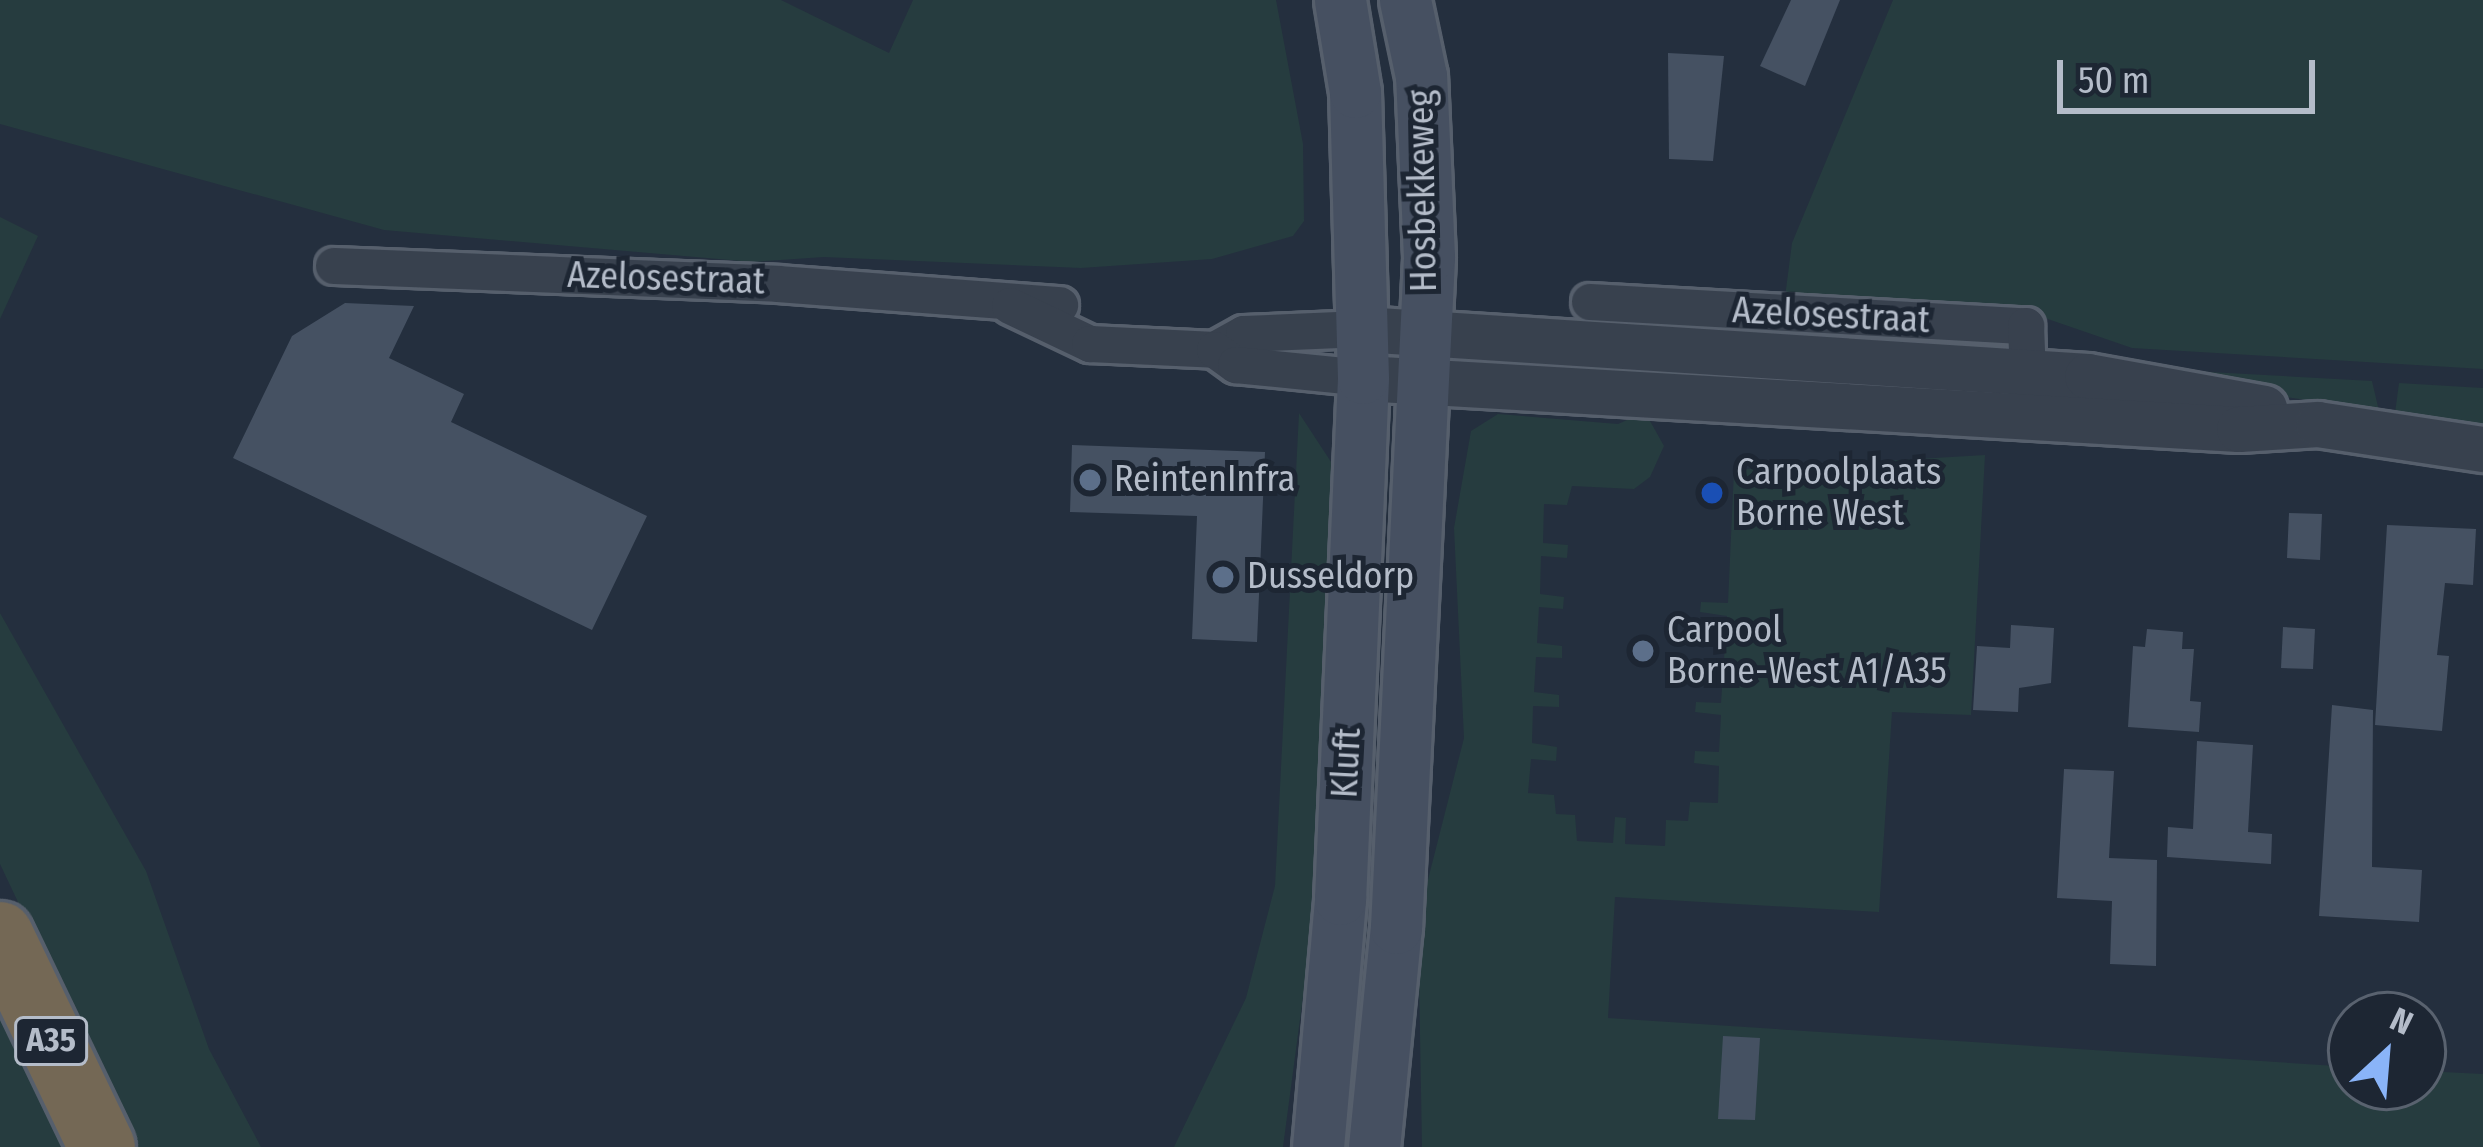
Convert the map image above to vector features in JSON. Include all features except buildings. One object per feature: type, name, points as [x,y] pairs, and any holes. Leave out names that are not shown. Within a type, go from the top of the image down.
[{"type":"highway","name":"A35","points":[[0,935],[102,1147]]},
{"type":"main road","name":"Hosbekkeweg","points":[[1340,0],[1355,92],[1362,353]]},
{"type":"main road","name":"Hosbekkeweg","points":[[1406,0],[1428,174],[1423,384]]},
{"type":"main road","name":"Kluft","points":[[1318,1147],[1340,899],[1362,353]]},
{"type":"main road","name":"Kluft","points":[[1374,1147],[1396,928],[1423,384]]},
{"type":"street","name":"Azelosestraat","points":[[334,266],[1060,305]]},
{"type":"street","name":"Azelosestraat","points":[[997,299],[1090,344],[1215,350],[1236,365],[1362,353],[1425,333],[1693,348],[2239,428],[2318,424],[2483,449]]},
{"type":"street","name":"Azelosestraat","points":[[1590,302],[2026,326],[2028,394]]},
{"type":"street","name":"Azelosestraat","points":[[1690,398],[1693,348]]},
{"type":"street","name":"Azelosestraat","points":[[1362,353],[1423,384],[1690,398],[2028,394]]},
{"type":"green space","points":[[0,0],[781,0],[889,53],[913,0],[1276,0],[1303,144],[1304,221],[1293,236],[1212,259],[1081,268],[824,257],[753,262],[384,230],[0,124]]},
{"type":"green space","points":[[1893,0],[2483,0],[2483,369],[2132,348],[2042,317],[1785,297],[1792,243]]},
{"type":"green space","points":[[0,217],[38,236],[0,319]]},
{"type":"green space","points":[[2095,355],[2173,370],[2372,381],[2379,411],[2094,368]]},
{"type":"green space","points":[[2399,383],[2483,388],[2483,427],[2395,413]]},
{"type":"green space","points":[[1645,412],[1664,446],[1650,477],[1634,489],[1572,486],[1567,505],[1544,504],[1543,543],[1568,545],[1567,558],[1541,556],[1540,594],[1564,597],[1563,609],[1539,607],[1537,643],[1562,646],[1562,658],[1536,657],[1534,692],[1559,695],[1559,707],[1533,706],[1532,743],[1557,747],[1556,761],[1531,759],[1528,793],[1554,795],[1556,814],[1575,815],[1577,841],[1613,843],[1615,817],[1626,818],[1625,844],[1665,846],[1666,820],[1688,821],[1690,802],[1718,803],[1719,766],[1694,763],[1695,751],[1719,752],[1721,715],[1695,712],[1696,702],[1721,703],[1727,616],[1700,612],[1701,602],[1728,603],[1734,470],[1985,455],[1971,715],[1892,712],[1879,912],[1615,897],[1608,1018],[2327,1065],[2327,1111],[2447,1111],[2447,1072],[2483,1074],[2483,1147],[1422,1147],[1418,919],[1464,738],[1454,528],[1471,431],[1498,414],[1618,424]]},
{"type":"green space","points":[[1299,413],[1335,468],[1311,937],[1283,1147],[1174,1147],[1246,998],[1275,886]]},
{"type":"green space","points":[[0,613],[146,871],[209,1049],[261,1147],[134,1147],[0,864]]},
{"type":"green space","points":[[0,977],[83,1147],[0,1147]]},
{"type":"place","name":"ReintenInfra","points":[[1090,480]]},
{"type":"place","name":"Carpoolplaats Borne West","points":[[1712,493]]},
{"type":"place","name":"Dusseldorp","points":[[1223,577]]},
{"type":"place","name":"Carpool Borne-West A1/A35","points":[[1643,651]]}]
